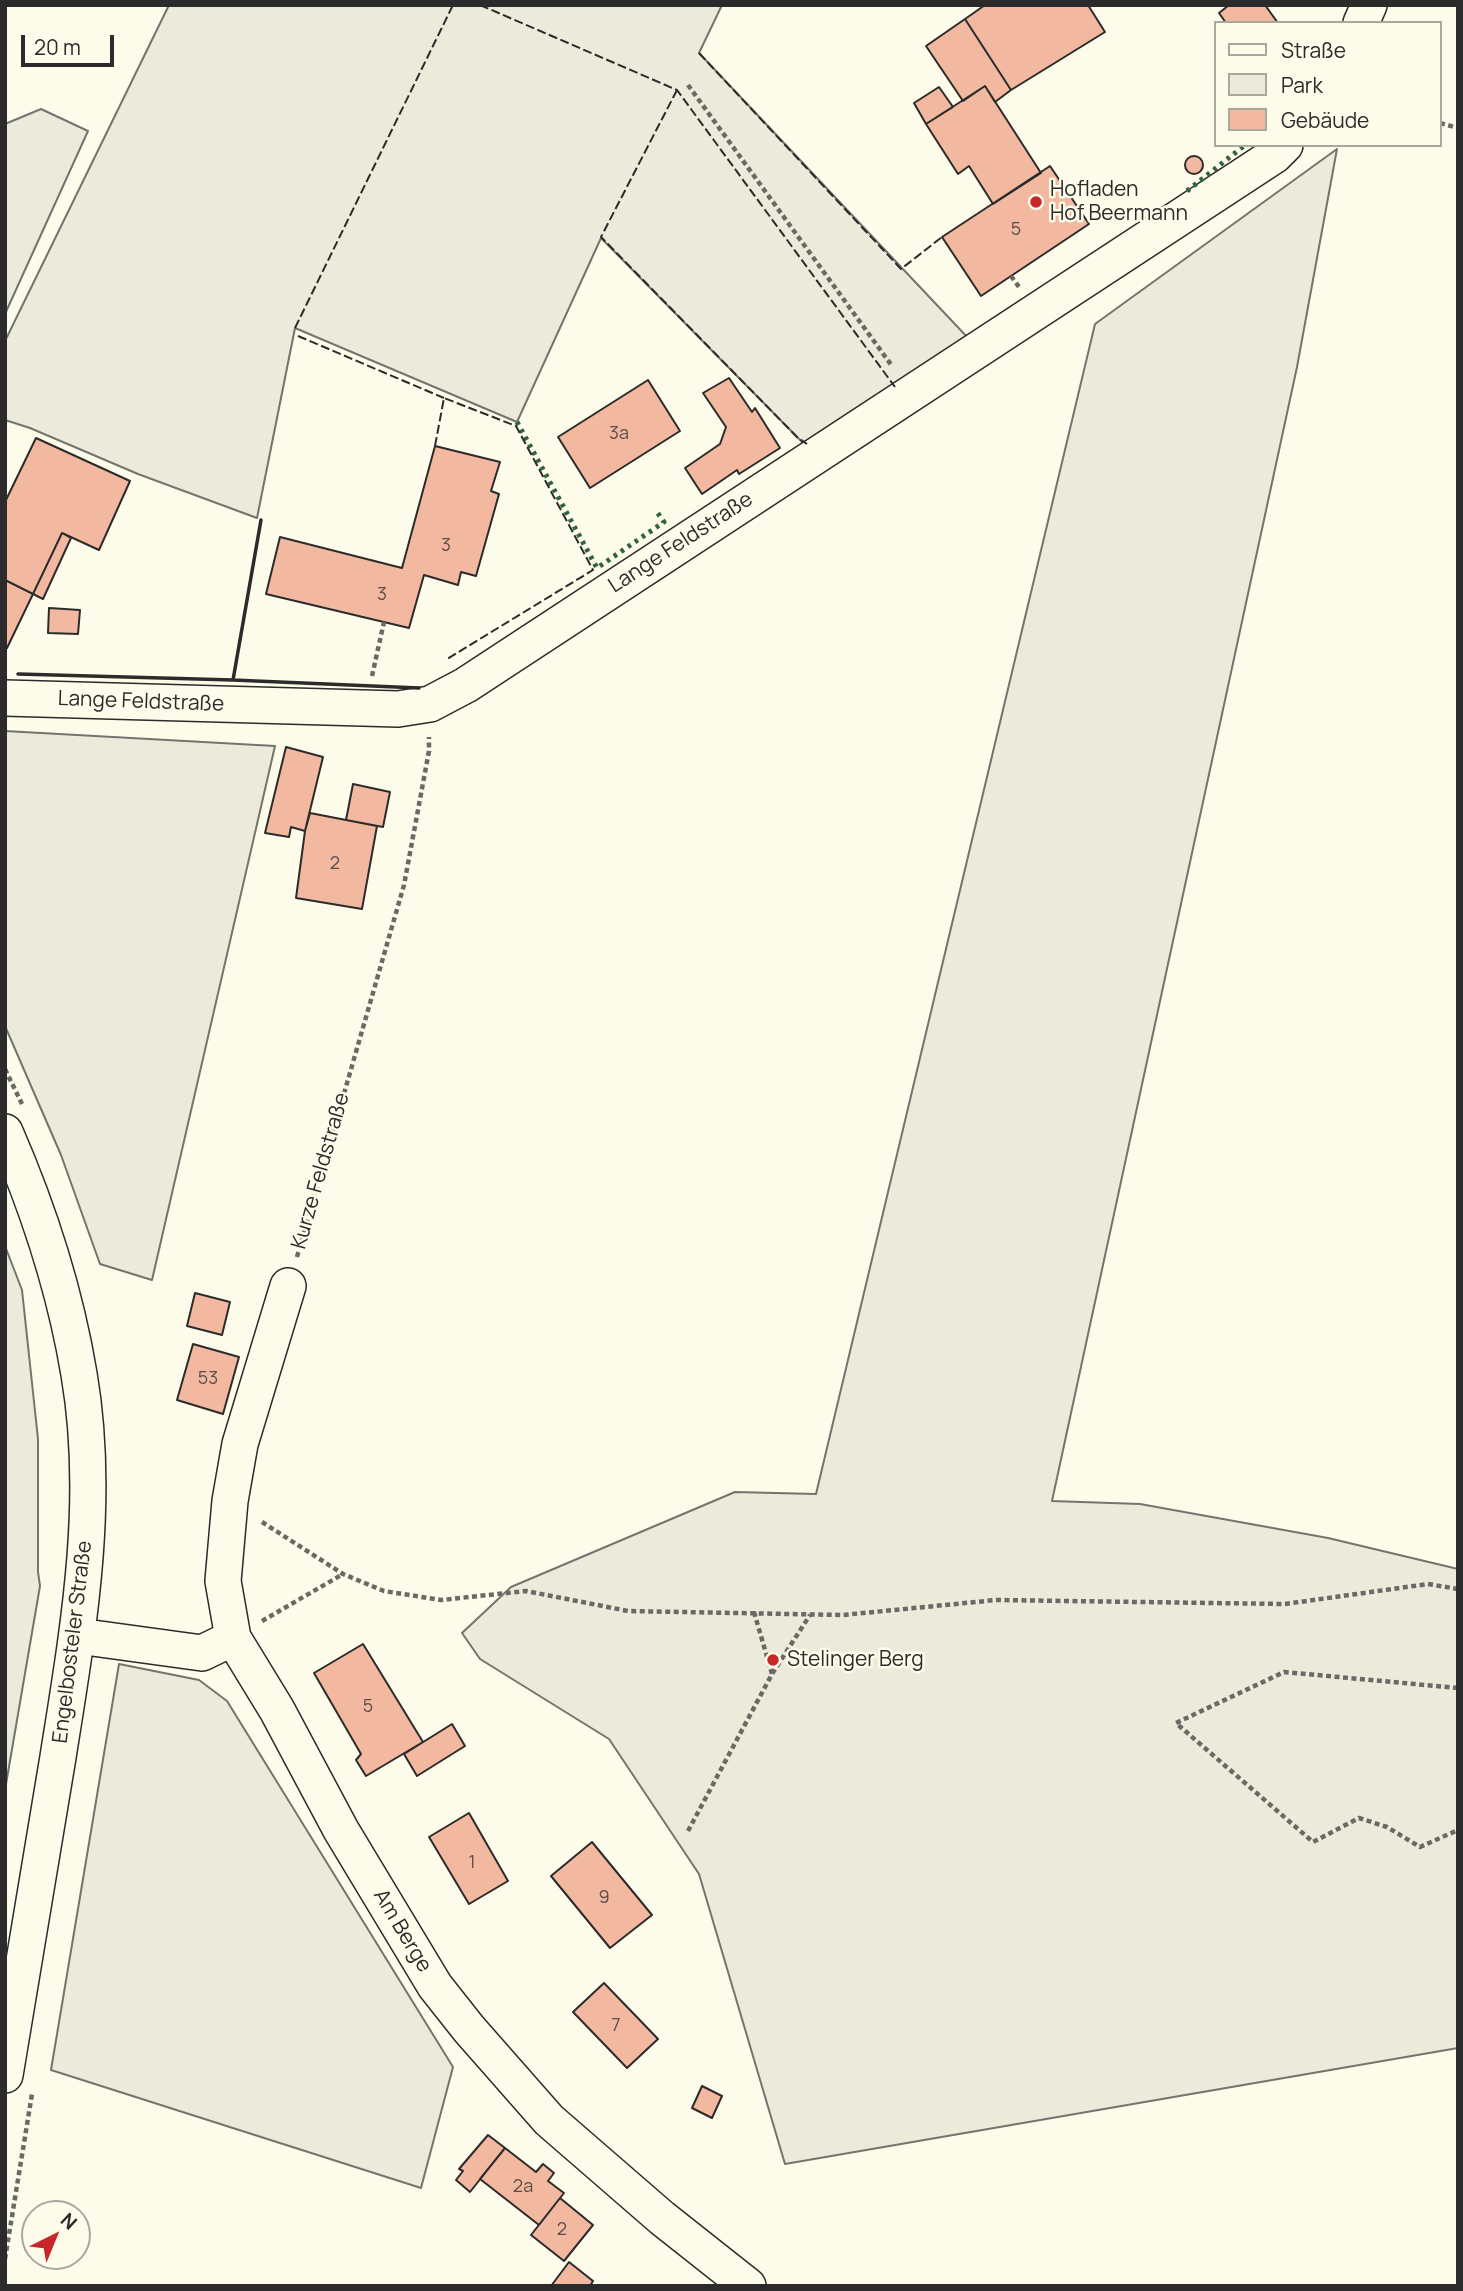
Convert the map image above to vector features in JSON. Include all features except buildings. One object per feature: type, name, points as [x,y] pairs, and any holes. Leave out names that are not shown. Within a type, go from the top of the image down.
[{"type":"street","points":[[1362,21],[1370,5]]},
{"type":"street","name":"Lange Feldstraße","points":[[5,698],[398,709],[430,704],[466,685],[1275,155],[1283,147]]},
{"type":"street","name":"Engelbosteler Straße","points":[[5,1132],[29,1187],[62,1293],[79,1376],[87,1458],[87,1547],[78,1636],[5,2076]]},
{"type":"street","points":[[78,1636],[202,1653],[233,1638],[223,1581],[230,1501],[240,1444],[288,1286]]},
{"type":"street","name":"Am Berge","points":[[233,1638],[277,1710],[354,1852],[435,1986],[468,2029],[549,2120],[662,2217],[748,2286]]},
{"type":"path","points":[[688,85],[911,392]]},
{"type":"path","points":[[370,708],[370,686],[384,622]]},
{"type":"path","name":"Kurze Feldstraße","points":[[288,1286],[404,885],[429,751],[430,704]]},
{"type":"path","points":[[230,1501],[343,1573],[384,1591],[441,1600],[526,1591],[628,1611],[843,1615],[996,1600],[1285,1604],[1427,1584],[1458,1590]]},
{"type":"path","points":[[233,1638],[343,1573]]},
{"type":"path","points":[[754,1612],[772,1674]]},
{"type":"path","points":[[688,1831],[772,1674],[811,1614]]},
{"type":"path","points":[[1458,1688],[1284,1672],[1176,1723],[1313,1842],[1359,1818],[1387,1827],[1420,1847],[1458,1830]]},
{"type":"green space","points":[[169,5],[722,5],[699,53],[969,339],[805,445],[601,238],[517,422],[295,328],[257,518],[138,474],[5,420],[5,341]]},
{"type":"green space","points":[[1337,149],[1297,367],[1052,1501],[1140,1504],[1328,1538],[1458,1569],[1458,2048],[785,2164],[699,1874],[609,1739],[480,1659],[462,1633],[511,1587],[735,1492],[816,1494],[1095,324]]},
{"type":"green space","points":[[5,731],[275,746],[152,1280],[100,1264],[61,1155],[5,1026]]},
{"type":"green space","points":[[5,1246],[22,1290],[38,1439],[40,1586],[5,1790]]},
{"type":"green space","points":[[119,1664],[199,1680],[227,1701],[453,2067],[421,2188],[51,2070]]},
{"type":"shaded area","points":[[41,109],[88,131],[5,314],[5,124]]},
{"type":"hedge","points":[[1187,191],[1242,147]]},
{"type":"hedge","points":[[517,422],[597,568],[664,522],[657,512]]},
{"type":"fence","points":[[295,328],[453,5]]},
{"type":"fence","points":[[480,5],[677,90],[895,387]]},
{"type":"fence","points":[[699,53],[901,269],[942,237]]},
{"type":"fence","points":[[677,90],[601,237],[798,438],[807,444]]},
{"type":"fence","points":[[298,336],[444,398]]},
{"type":"fence","points":[[435,446],[444,398],[516,426],[593,570],[447,659]]},
{"type":"wall","points":[[261,520],[233,680],[419,688]]},
{"type":"wall","points":[[18,674],[233,680]]},
{"type":"place","name":"Hofladen Hof Beermann","points":[[1036,202]]},
{"type":"place","name":"Stelinger Berg","points":[[773,1660]]}]
